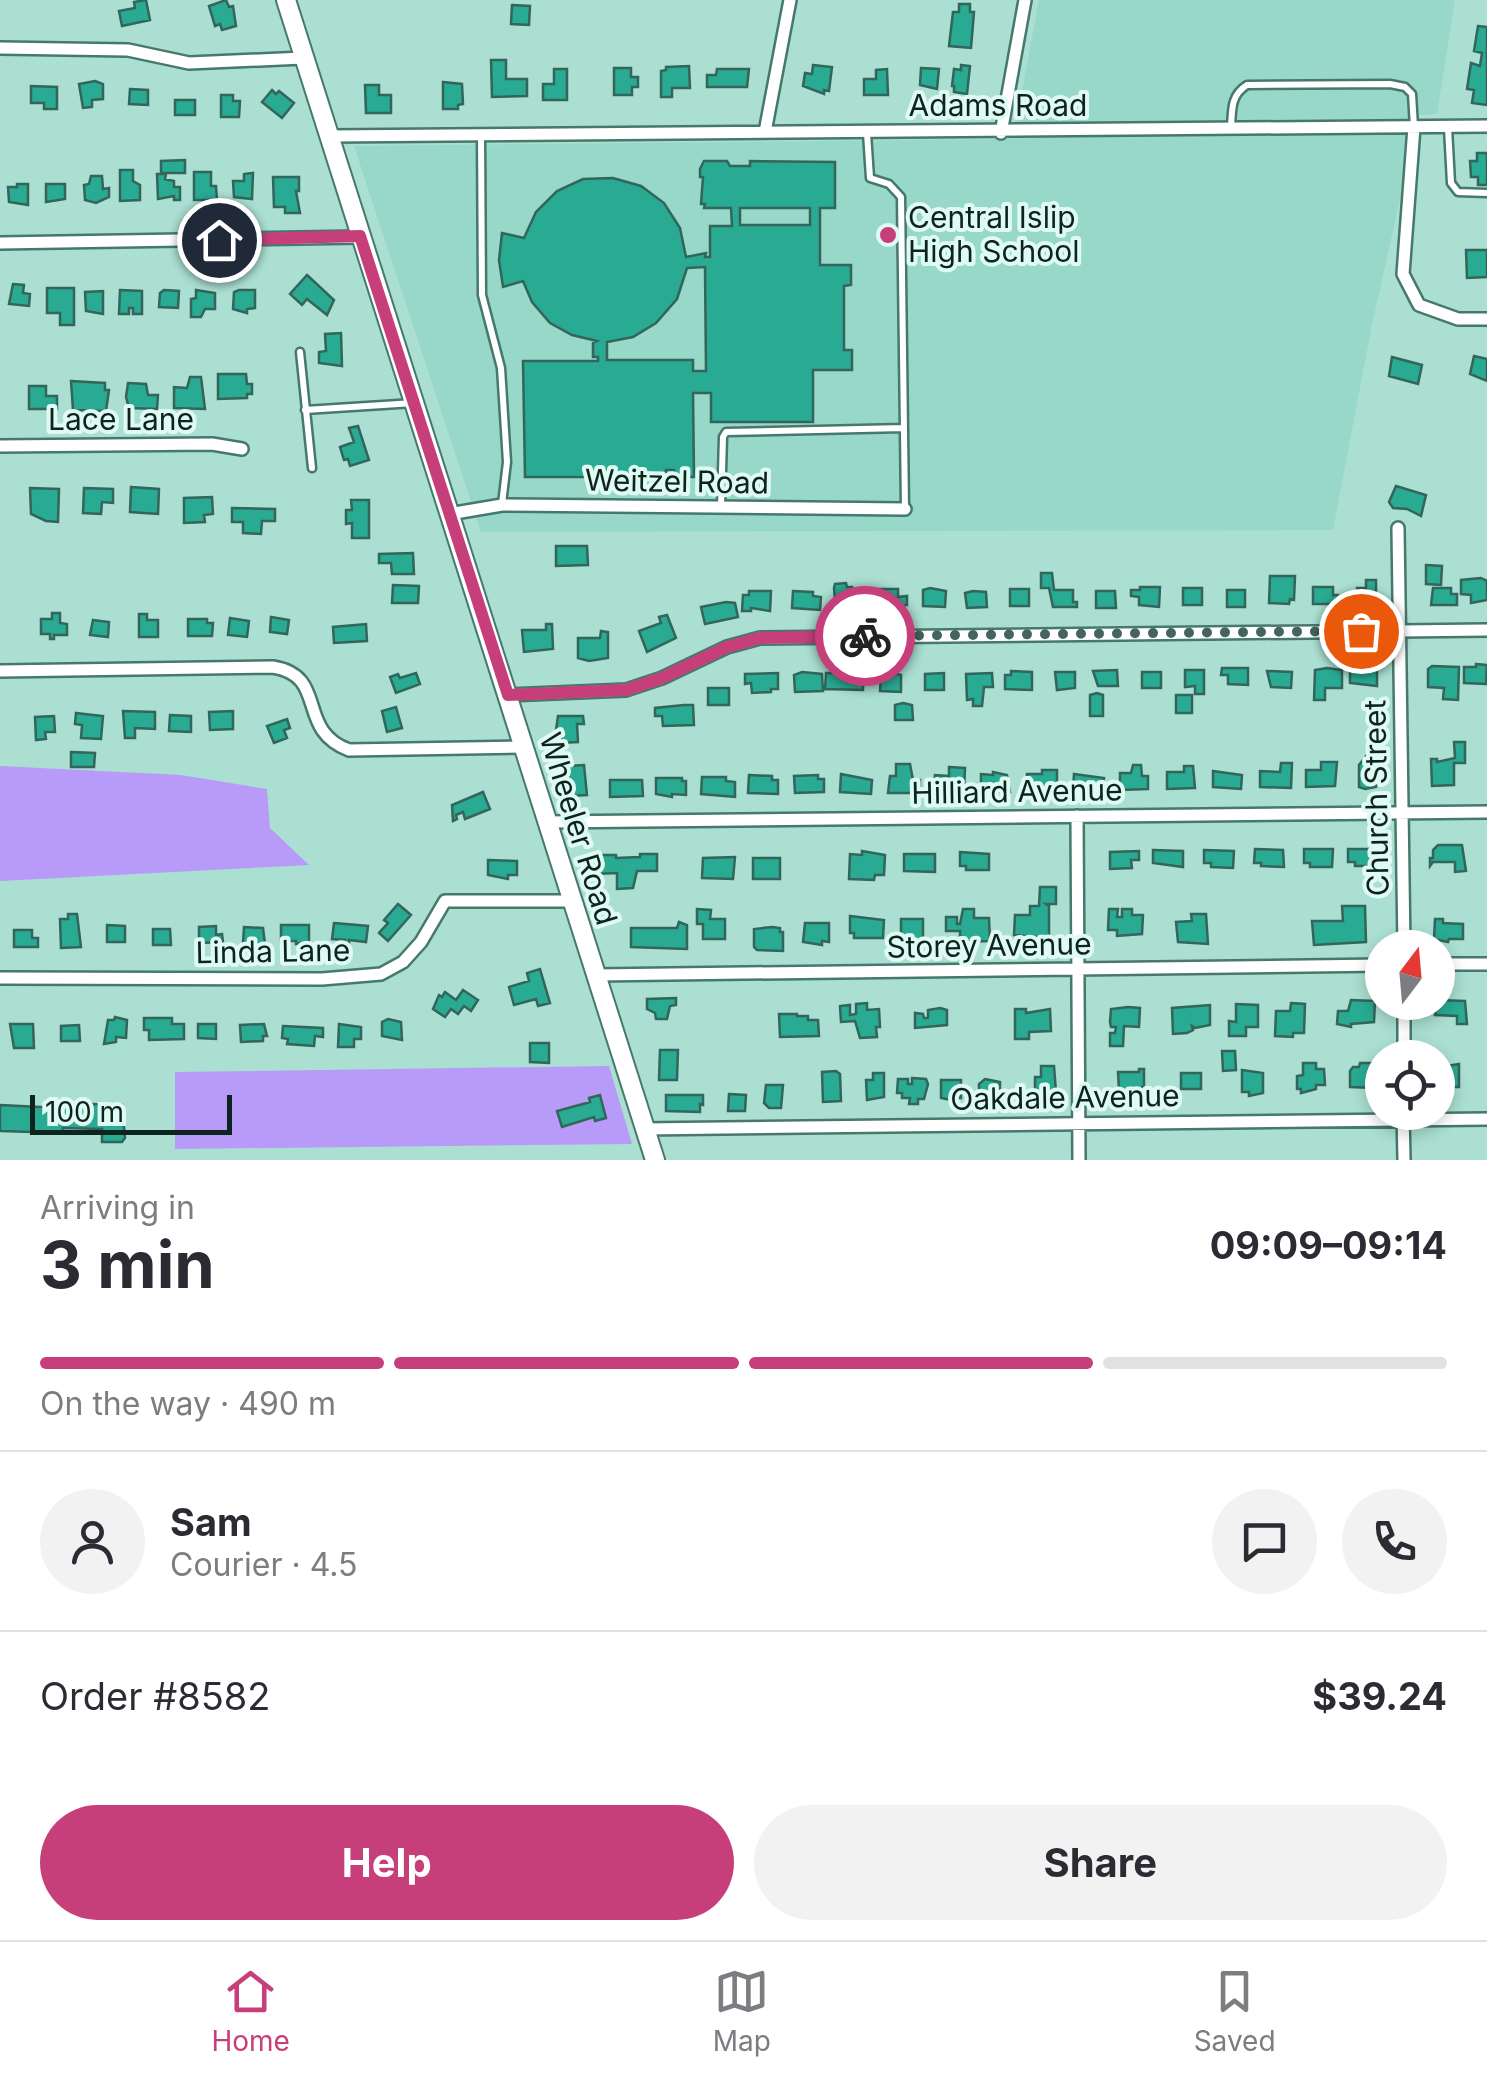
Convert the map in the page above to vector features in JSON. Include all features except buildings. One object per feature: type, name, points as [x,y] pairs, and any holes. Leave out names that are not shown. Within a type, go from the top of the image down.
[{"type":"main road","name":"Wheeler Road","points":[[286,0],[655,1160]]},
{"type":"street","points":[[765,132],[790,0]]},
{"type":"street","points":[[1001,133],[1025,0]]},
{"type":"street","points":[[0,48],[128,50],[189,63],[304,58]]},
{"type":"street","name":"Adams Road","points":[[330,136],[1487,126]]},
{"type":"street","points":[[1414,127],[1403,274],[1419,305],[1458,319],[1487,319]]},
{"type":"street","points":[[0,243],[360,236]]},
{"type":"street","name":"Lace Lane","points":[[0,446],[212,444],[242,449]]},
{"type":"street","name":"Weitzel Road","points":[[449,514],[502,505],[905,509]]},
{"type":"street","name":"Church Street","points":[[1398,528],[1404,930]]},
{"type":"street","points":[[508,695],[626,690],[662,678],[727,647],[760,638],[1487,630]]},
{"type":"street","points":[[0,671],[272,667],[291,670],[305,686],[329,743],[349,750],[523,747]]},
{"type":"street","name":"Hilliard Avenue","points":[[547,822],[1487,812]]},
{"type":"street","points":[[1077,816],[1079,1160]]},
{"type":"street","name":"Linda Lane","points":[[0,978],[369,976],[403,962],[421,942],[445,902],[571,901]]},
{"type":"street","points":[[1455,964],[1487,964]]},
{"type":"street","name":"Storey Avenue","points":[[596,975],[1365,965]]},
{"type":"street","name":"Oakdale Avenue","points":[[643,1129],[1365,1117]]},
{"type":"street","name":"Oakdale Avenue","points":[[1455,1118],[1487,1119]]},
{"type":"street","points":[[1403,1130],[1404,1160]]},
{"type":"lane","points":[[1231,129],[1237,92],[1248,85],[1405,87],[1412,94],[1414,127]]},
{"type":"lane","points":[[1448,126],[1450,183],[1458,192],[1487,193]]},
{"type":"lane","points":[[867,132],[870,178],[889,184],[901,197],[905,509]]},
{"type":"lane","points":[[481,134],[482,296],[501,368],[507,462],[502,505]]},
{"type":"lane","points":[[300,352],[312,468]]},
{"type":"lane","points":[[305,410],[414,402]]},
{"type":"lane","points":[[721,507],[722,437],[726,432],[904,428]]},
{"type":"shaded area","name":"Central Islip High School","points":[[1039,0],[1455,0],[1437,114],[1419,115],[1372,324],[1333,530],[481,532],[354,146],[1013,139]]},
{"type":"shaded area","points":[[0,766],[181,775],[267,789],[270,828],[309,865],[0,881]]},
{"type":"shaded area","points":[[609,1066],[632,1144],[175,1149],[175,1072]]},
{"type":"way so far","points":[[865,636],[1361,631]]},
{"type":"place","name":"Central Islip High School","points":[[888,235]]},
{"type":"route","points":[[219,240],[360,236],[508,695],[626,690],[662,678],[727,647],[760,638],[865,636]]}]
